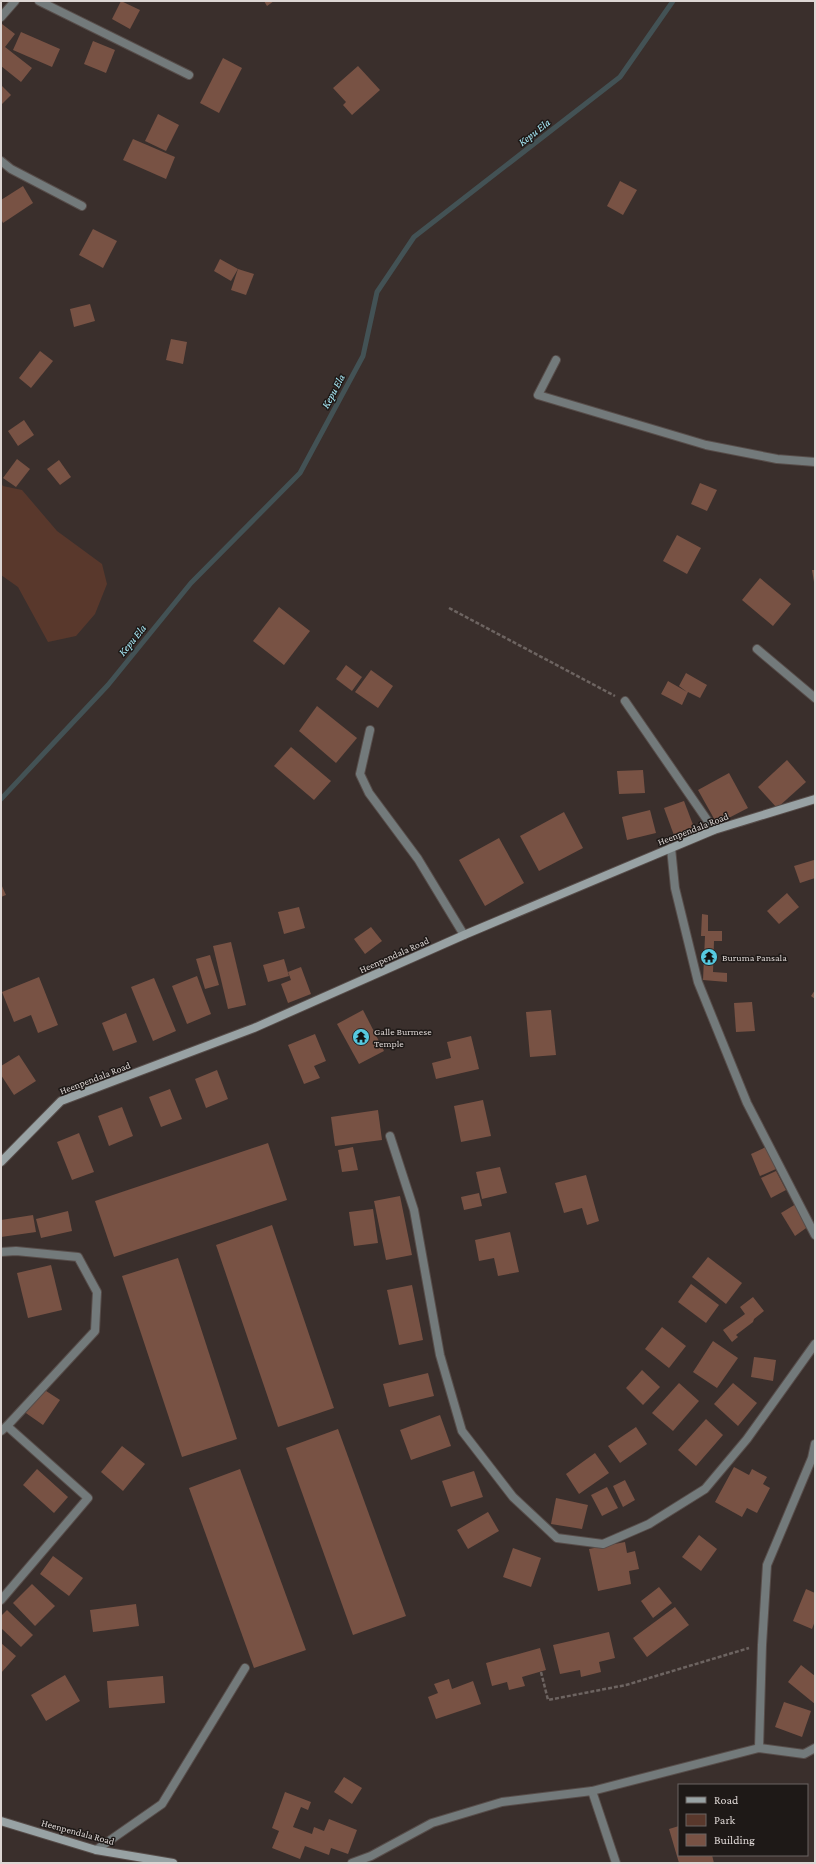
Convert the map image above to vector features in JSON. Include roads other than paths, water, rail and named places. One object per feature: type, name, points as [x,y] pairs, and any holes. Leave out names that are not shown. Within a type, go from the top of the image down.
[{"type":"street","points":[[1,17],[14,1]]},
{"type":"street","points":[[39,1],[189,75]]},
{"type":"street","points":[[1,161],[11,169],[82,206]]},
{"type":"street","points":[[556,360],[538,395],[706,445],[777,459],[815,462]]},
{"type":"street","points":[[757,649],[815,698]]},
{"type":"street","points":[[625,701],[714,830]]},
{"type":"street","points":[[370,730],[360,774],[369,793],[418,859],[464,935]]},
{"type":"street","name":"Heenpendala Road","points":[[1,1162],[61,1101],[254,1028],[464,935],[714,830],[815,799]]},
{"type":"street","points":[[670,848],[676,888],[698,982],[747,1103],[815,1235]]},
{"type":"street","points":[[390,1136],[414,1210],[440,1355],[462,1431],[513,1497],[558,1538],[603,1544],[649,1524],[705,1489],[747,1439],[815,1344]]},
{"type":"street","points":[[1,1252],[16,1251],[78,1257],[97,1292],[95,1331],[4,1428],[88,1498],[1,1600]]},
{"type":"street","points":[[759,1748],[762,1645],[767,1565],[812,1458],[815,1444]]},
{"type":"street","points":[[96,1850],[162,1804],[245,1668]]},
{"type":"street","points":[[352,1863],[371,1856],[432,1823],[502,1802],[592,1791],[759,1748],[804,1754],[815,1748]]},
{"type":"street","points":[[592,1791],[616,1863]]},
{"type":"street","name":"Heenpendala Road","points":[[1,1821],[96,1850],[174,1863]]},
{"type":"waterway","name":"Kepu Ela","points":[[1,799],[108,685],[191,583],[300,473],[363,356],[377,292],[414,237],[620,77],[673,1]]},
{"type":"place","name":"Buruma Pansala","points":[[709,957]]},
{"type":"place","name":"Galle Burmese Temple","points":[[361,1037]]}]
